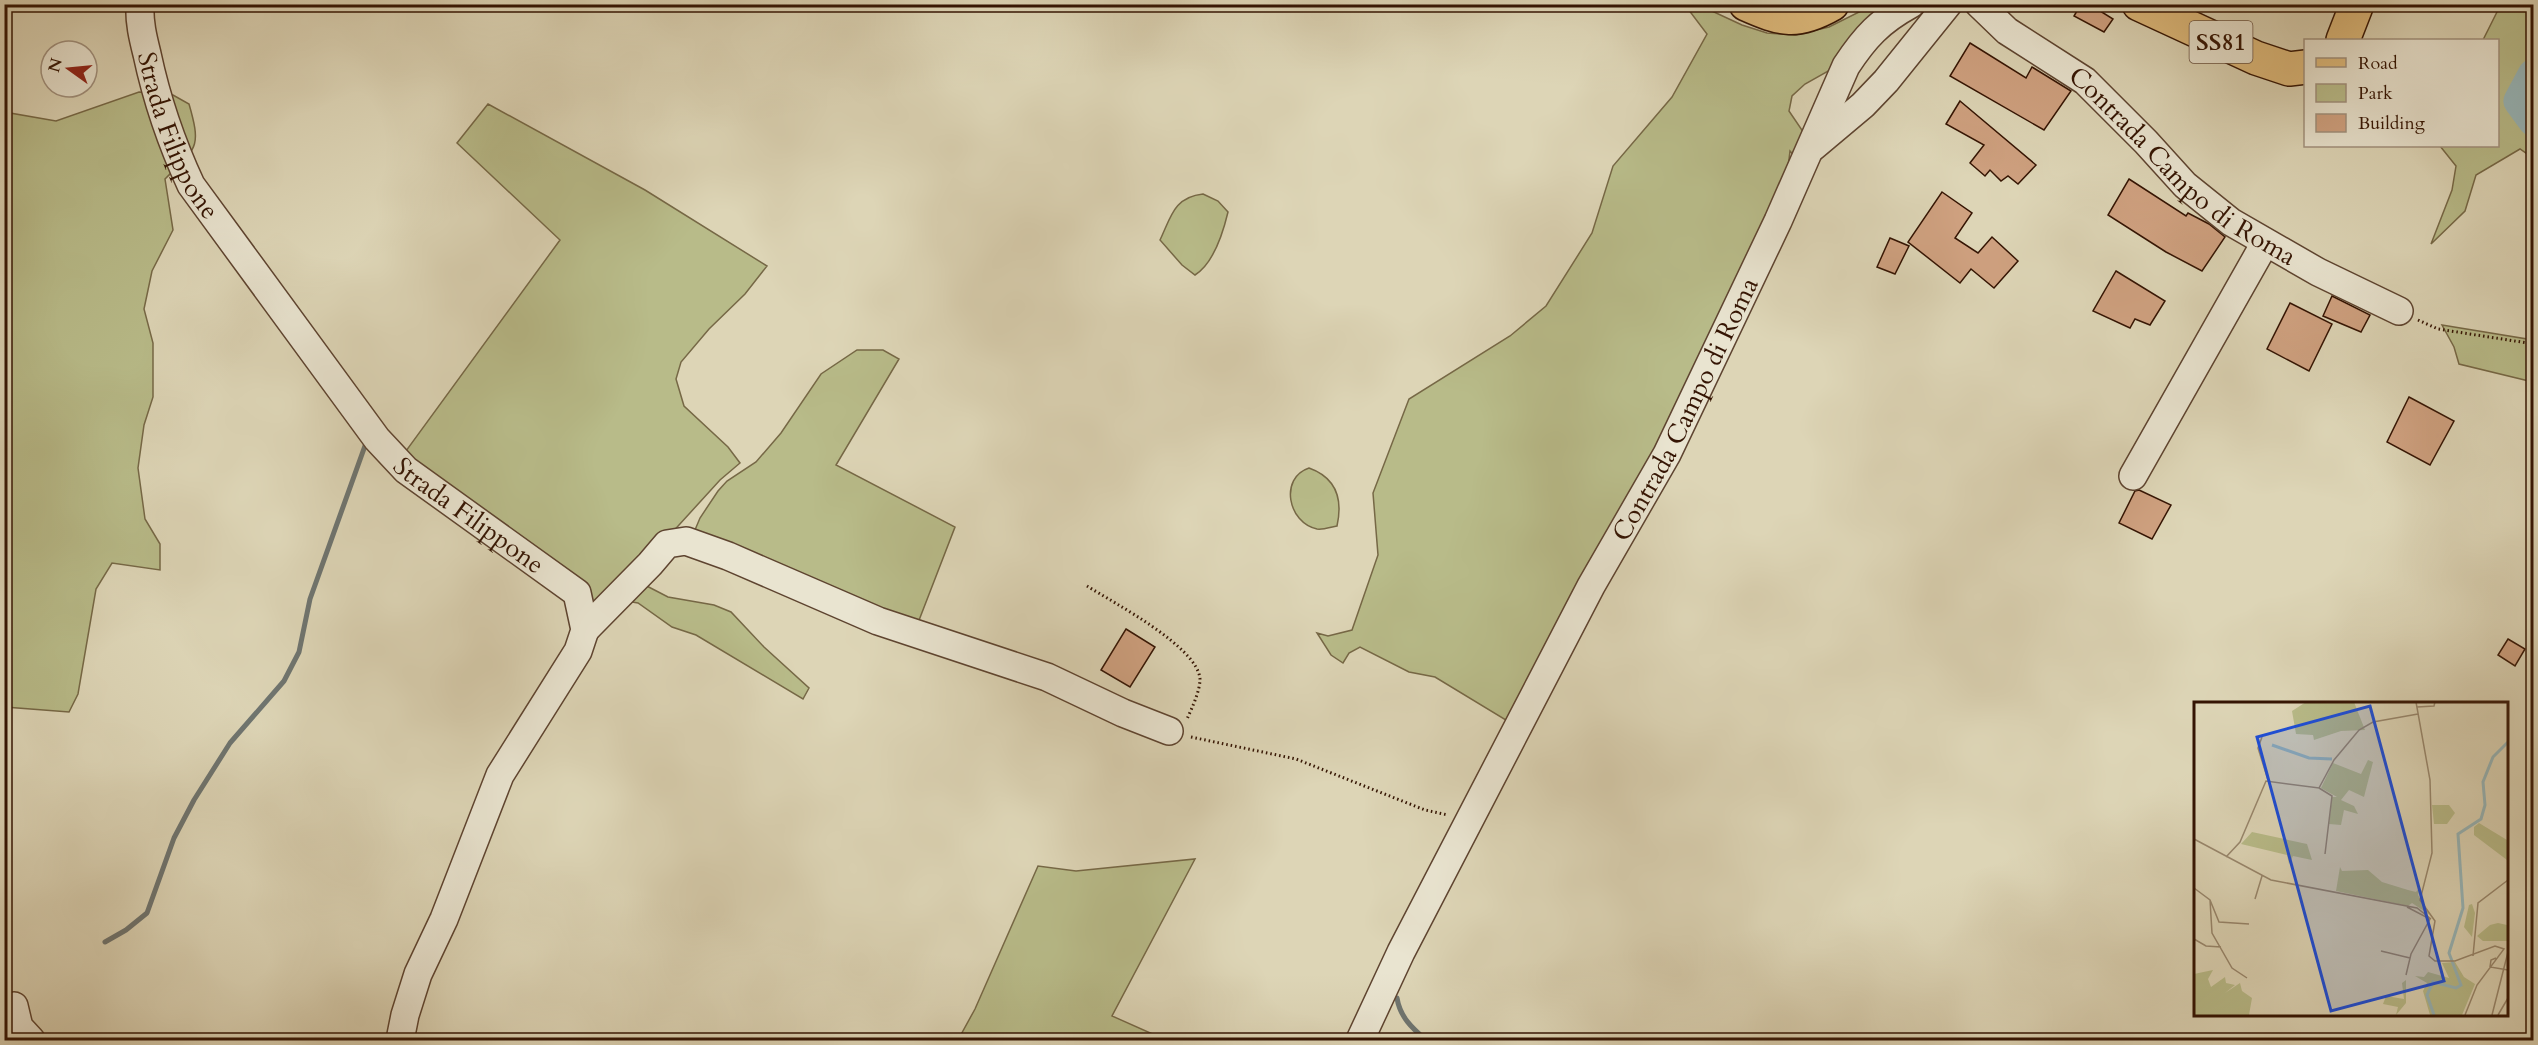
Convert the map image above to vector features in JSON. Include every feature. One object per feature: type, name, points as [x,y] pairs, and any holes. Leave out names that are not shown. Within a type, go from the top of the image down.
[{"type":"main road","points":[[1746,4],[1785,19],[1812,16],[1832,4]]},
{"type":"main road","name":"SS81","points":[[2139,4],[2256,58],[2289,69],[2304,67]]},
{"type":"street","name":"Strada Filippone","points":[[140,4],[140,19],[156,99],[174,150],[191,185],[377,439],[406,470],[577,593],[585,630]]},
{"type":"street","name":"Contrada Campo di Roma","points":[[1360,1041],[1401,952],[1591,586],[1667,454],[1778,221],[1846,66],[1876,26],[1911,4]]},
{"type":"street","points":[[1807,152],[1863,105],[1886,81],[1948,4]]},
{"type":"street","name":"Contrada Campo di Roma","points":[[1979,4],[2007,31],[2085,81],[2185,185],[2231,222],[2318,272],[2398,311]]},
{"type":"street","points":[[2133,476],[2265,243]]},
{"type":"street","points":[[400,1041],[405,1015],[418,974],[444,919],[500,775],[578,651],[585,630],[667,544],[686,541],[728,556],[878,621],[1047,677],[1123,713],[1174,733]]},
{"type":"street","points":[[14,1006],[19,1027],[31,1041]]},
{"type":"path","points":[[2398,311],[2439,329],[2534,344]]},
{"type":"path","points":[[1087,586],[1181,647],[1196,666],[1200,679],[1195,698],[1174,733],[1296,759],[1425,810],[1468,823]]},
{"type":"green space","points":[[2501,4],[2533,5],[2533,158],[2520,149],[2476,175],[2465,211],[2431,244],[2452,190],[2456,166],[2441,147],[2499,147],[2499,39],[2484,39]]},
{"type":"green space","points":[[1685,5],[1699,5],[1742,25],[1767,33],[1795,35],[1829,27],[1873,5],[1898,5],[1832,69],[1805,84],[1792,96],[1789,111],[1806,136],[1797,159],[1790,151],[1787,176],[1744,277],[1514,725],[1435,677],[1409,672],[1360,647],[1349,653],[1343,663],[1331,655],[1317,633],[1328,636],[1352,630],[1378,555],[1373,493],[1409,399],[1510,336],[1546,306],[1592,233],[1613,166],[1672,97],[1707,34]]},
{"type":"green space","points":[[139,92],[173,95],[189,104],[195,130],[194,147],[190,154],[165,179],[173,230],[152,271],[144,309],[153,343],[153,397],[144,425],[138,468],[145,519],[160,544],[160,570],[112,563],[96,589],[78,694],[69,712],[5,707],[4,112],[56,121]]},
{"type":"green space","points":[[488,104],[645,190],[767,266],[745,294],[709,329],[681,362],[676,379],[684,406],[728,447],[740,463],[720,480],[638,570],[594,613],[403,455],[560,240],[457,143]]},
{"type":"green space","points":[[1203,194],[1218,201],[1228,212],[1212,255],[1202,270],[1195,275],[1182,265],[1160,240],[1171,216],[1180,204],[1186,199]]},
{"type":"green space","points":[[2442,325],[2533,340],[2533,382],[2459,364],[2454,347]]},
{"type":"green space","points":[[857,350],[883,350],[899,359],[836,465],[955,527],[916,628],[692,537],[700,518],[718,491],[727,481],[756,462],[781,433],[821,374]]},
{"type":"green space","points":[[1309,468],[1326,477],[1336,491],[1339,507],[1337,526],[1317,529],[1307,525],[1294,510],[1291,490],[1294,481],[1300,473]]},
{"type":"green space","points":[[639,582],[668,597],[714,605],[731,612],[764,647],[809,688],[803,699],[696,635],[672,627],[638,603],[626,601]]},
{"type":"green space","points":[[1195,859],[1112,1016],[1166,1040],[958,1040],[975,1009],[1038,866],[1076,871]]},
{"type":"building","points":[[2081,4],[2089,4],[2113,19],[2104,32],[2074,16]]},
{"type":"building","points":[[1970,43],[2026,78],[2032,67],[2071,91],[2044,130],[1950,76]]},
{"type":"building","points":[[1960,101],[2036,165],[2018,184],[2008,176],[2001,181],[1990,170],[1985,176],[1970,163],[1984,145],[1946,124]]},
{"type":"building","points":[[2129,179],[2186,216],[2188,213],[2209,224],[2225,237],[2202,271],[2166,252],[2108,215]]},
{"type":"building","points":[[1942,192],[1972,213],[1955,238],[1978,253],[1992,237],[2018,261],[1994,288],[1971,269],[1960,283],[1908,242]]},
{"type":"building","points":[[1890,238],[1909,246],[1895,274],[1877,267]]},
{"type":"building","points":[[2116,271],[2165,301],[2150,325],[2135,319],[2130,328],[2093,311]]},
{"type":"building","points":[[2332,296],[2370,315],[2361,332],[2323,316]]},
{"type":"building","points":[[2290,303],[2332,324],[2309,371],[2267,349]]},
{"type":"building","points":[[2409,397],[2454,421],[2430,465],[2387,442]]},
{"type":"building","points":[[2139,490],[2171,505],[2152,539],[2119,523],[2135,491]]},
{"type":"building","points":[[1126,629],[1155,647],[1130,687],[1101,670]]},
{"type":"building","points":[[2508,639],[2525,649],[2515,666],[2498,655]]},
{"type":"waterway","points":[[2534,75],[2520,101],[2534,120]]},
{"type":"waterway","points":[[105,942],[126,930],[147,913],[174,838],[194,800],[230,743],[284,681],[299,652],[310,599],[366,443]]},
{"type":"waterway","points":[[1397,998],[1404,1016],[1426,1040]]}]
